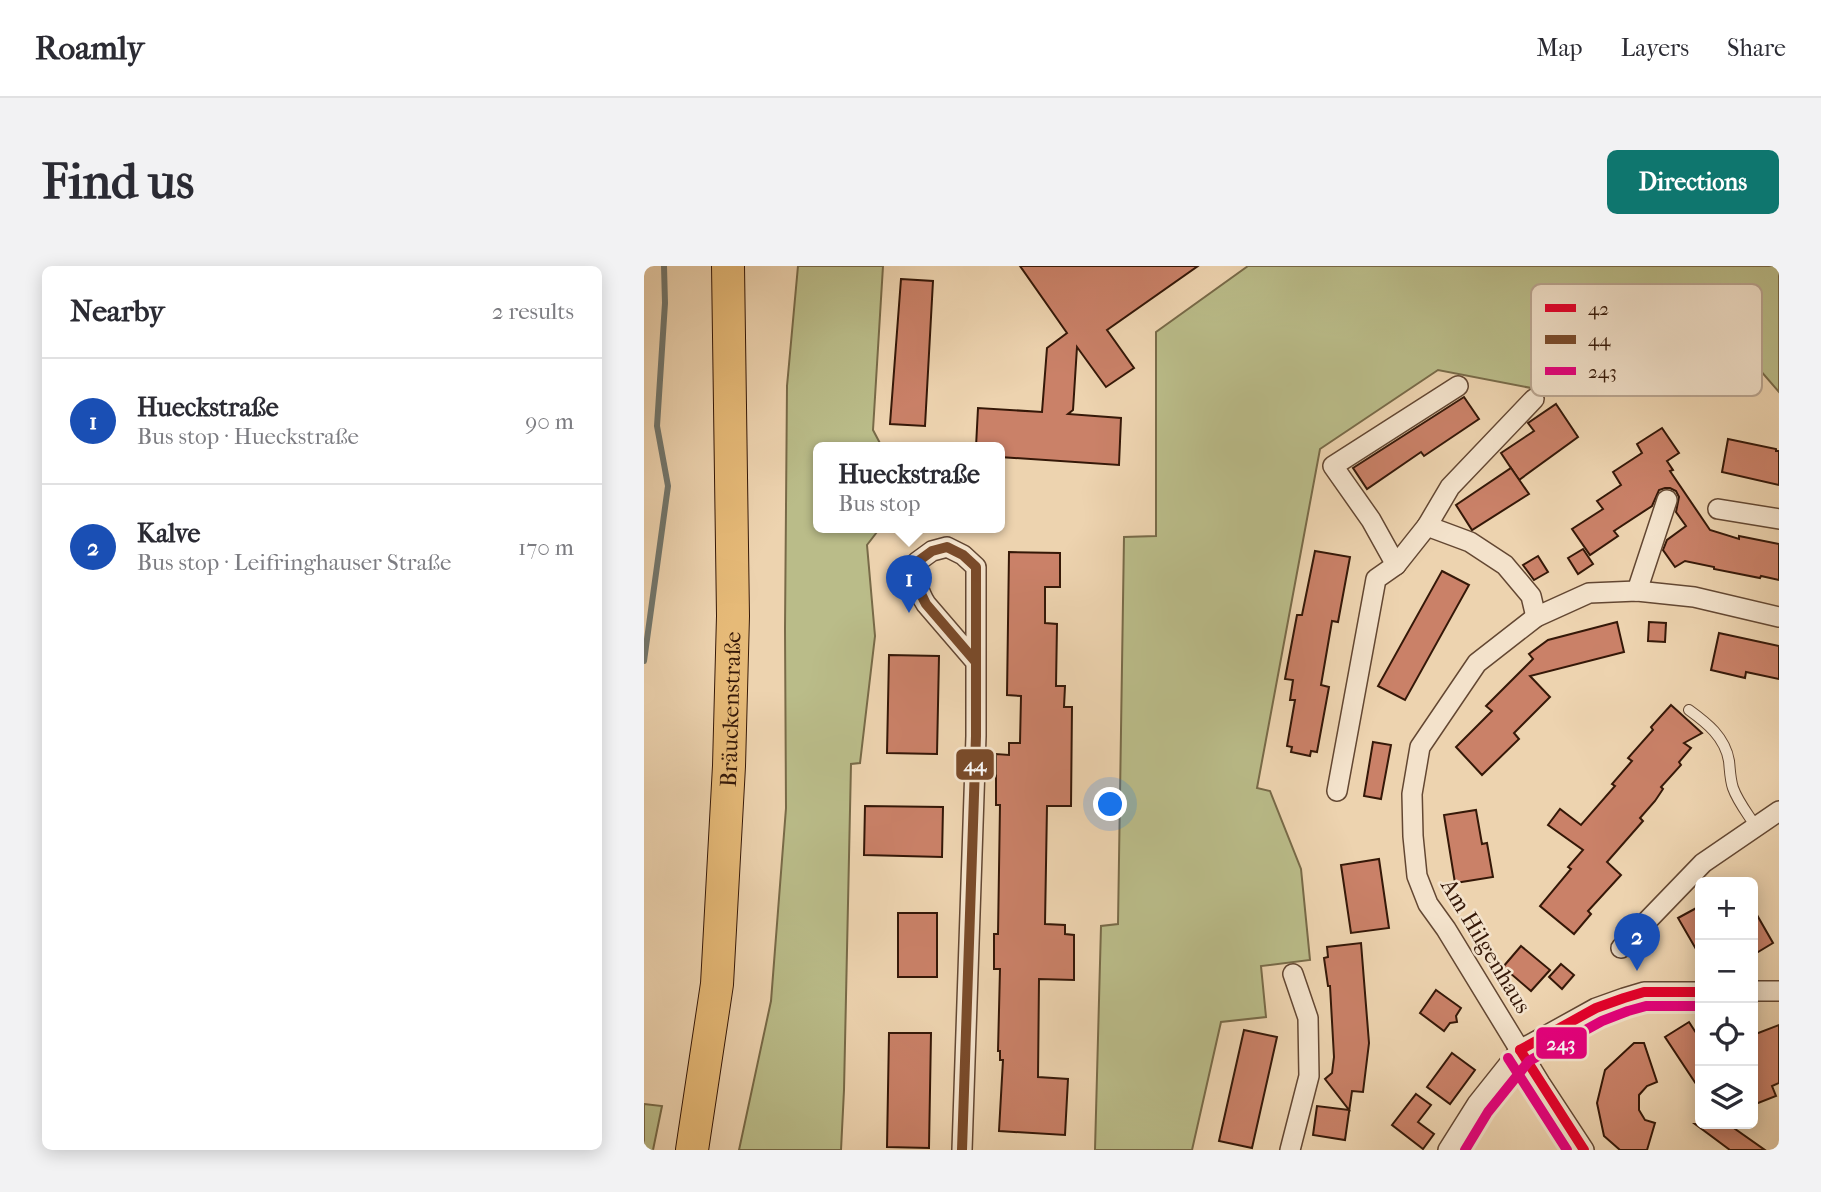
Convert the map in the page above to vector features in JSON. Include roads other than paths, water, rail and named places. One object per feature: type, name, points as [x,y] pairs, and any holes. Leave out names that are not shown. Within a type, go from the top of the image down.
[{"type":"main road","name":"Bräuckenstraße","points":[[692,1150],[717,984],[729,766],[733,616],[728,266]]},
{"type":"street","points":[[1396,565],[1371,520],[1333,466],[1458,386]]},
{"type":"street","points":[[1337,791],[1376,579],[1396,565],[1427,526],[1450,487],[1534,399]]},
{"type":"street","points":[[1637,591],[1667,500]]},
{"type":"street","points":[[1718,509],[1779,519]]},
{"type":"street","points":[[1427,526],[1470,542],[1505,565],[1531,596],[1536,617]]},
{"type":"street","points":[[962,1150],[976,736],[976,567],[963,555],[947,547],[932,551],[917,562],[916,579],[920,595],[975,661]]},
{"type":"street","name":"Am Hilgenhaus","points":[[1584,1150],[1428,904],[1417,876],[1413,836],[1412,794],[1420,747],[1477,663],[1536,617],[1589,593],[1637,591],[1693,597],[1779,617]]},
{"type":"street","points":[[1621,948],[1703,863],[1779,811]]},
{"type":"street","points":[[1290,1150],[1309,1076],[1308,1018],[1293,974]]},
{"type":"street","points":[[1758,991],[1779,991]]},
{"type":"street","points":[[1448,1150],[1477,1104],[1520,1051],[1596,1008],[1624,998],[1644,992],[1695,992]]},
{"type":"lane","points":[[1689,710],[1708,723],[1721,740],[1728,758],[1734,791],[1756,827]]},
{"type":"waterway","points":[[644,661],[668,486],[657,426],[665,303],[664,266]]},
{"type":"place","name":"Hueckstraße","points":[[909,613]]},
{"type":"place","name":"Kalve","points":[[1637,971]]}]
